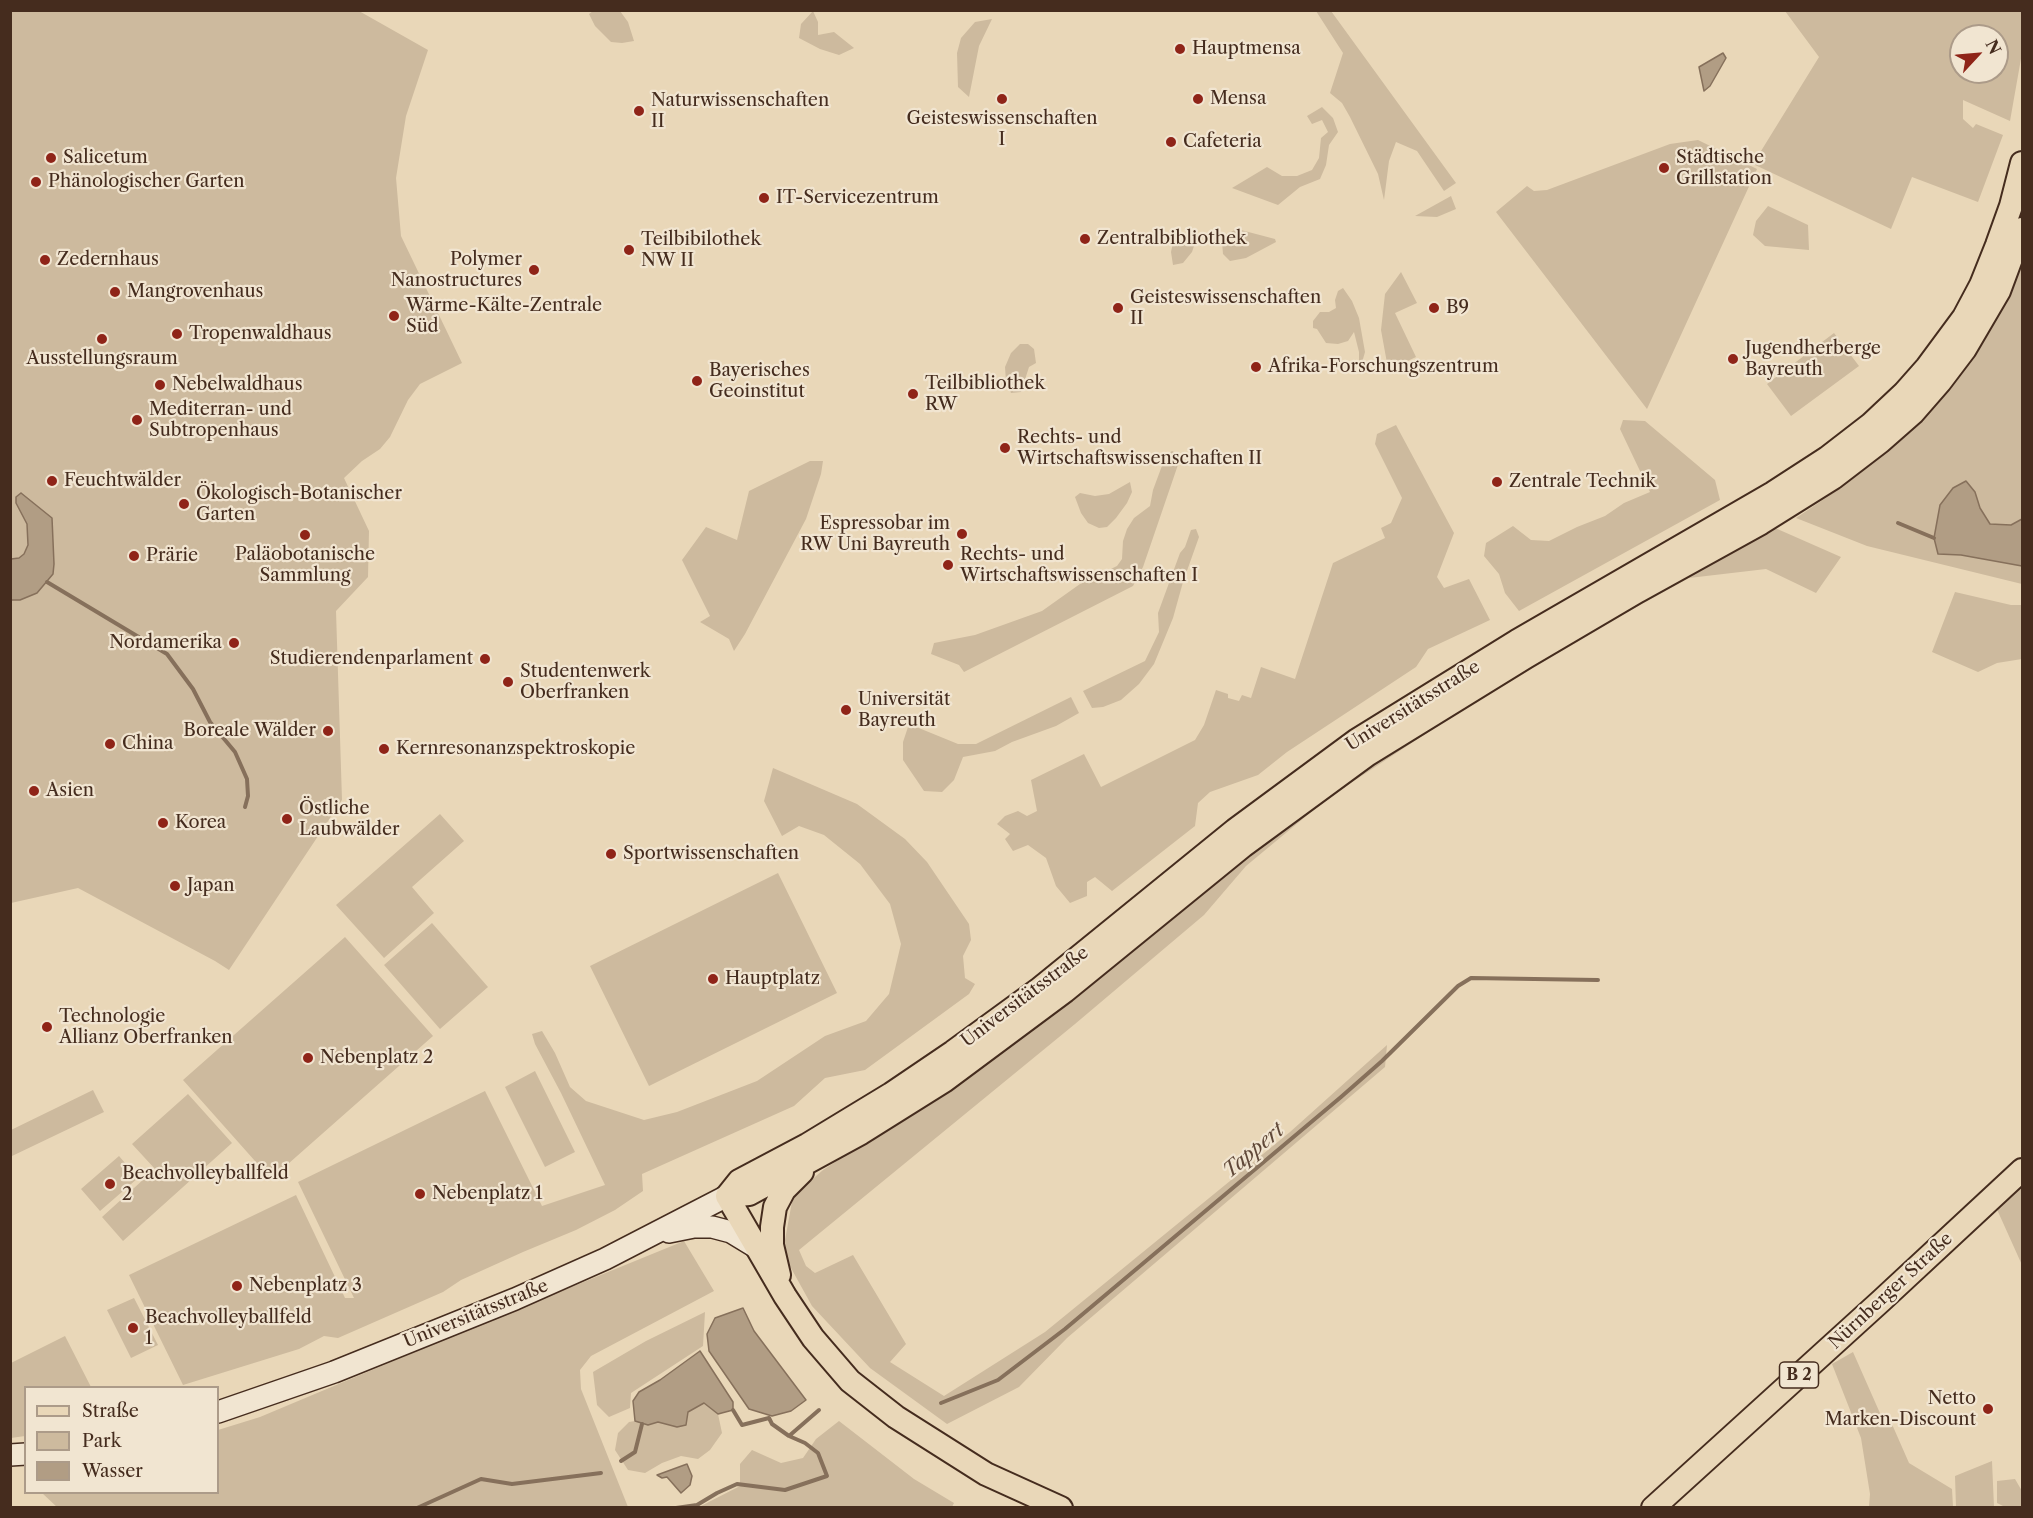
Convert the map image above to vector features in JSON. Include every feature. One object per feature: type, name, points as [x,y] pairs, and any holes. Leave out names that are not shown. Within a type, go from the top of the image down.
[{"type":"main road","name":"Universitätsstraße","points":[[1782,499],[1827,458],[1871,424],[1927,367],[1964,316],[1981,285],[2011,206],[2022,163]]},
{"type":"main road","name":"Universitätsstraße","points":[[727,1196],[739,1181],[807,1145],[882,1100],[953,1052],[1055,976],[1235,830],[1357,740],[1517,641],[1782,499],[1833,478],[1913,413],[1965,349],[1999,291],[2022,228]]},
{"type":"main road","name":"Universitätsstraße","points":[[219,1412],[334,1372],[515,1299],[605,1259],[727,1196],[749,1194],[861,1133],[974,1060],[1065,991],[1243,846],[1367,755],[1638,591],[1753,516]]},
{"type":"main road","points":[[784,1296],[772,1245],[772,1227],[776,1207],[784,1190],[816,1158]]},
{"type":"main road","name":"Nürnberger Straße","points":[[1653,1508],[2022,1170]]},
{"type":"main road","points":[[727,1196],[784,1296],[813,1338],[850,1381],[896,1417],[986,1474],[1061,1508]]},
{"type":"main road","points":[[648,1236],[694,1227],[712,1227],[731,1232],[754,1246]]},
{"type":"green space","name":"Ökologisch-Botanischer Garten","points":[[10,11],[359,11],[428,50],[406,116],[396,178],[401,236],[462,363],[420,384],[408,400],[390,437],[380,449],[362,461],[344,478],[369,531],[368,577],[336,611],[342,800],[229,970],[78,888],[11,903]]},
{"type":"green space","points":[[593,11],[620,11],[628,22],[634,41],[611,42],[595,26],[589,14]]},
{"type":"green space","points":[[813,11],[818,22],[818,35],[834,32],[854,48],[839,55],[820,49],[799,38],[801,24]]},
{"type":"green space","points":[[1316,11],[1331,11],[1456,183],[1444,191],[1417,151],[1396,142],[1389,161],[1384,200],[1378,174],[1350,117],[1342,103],[1330,93],[1343,53]]},
{"type":"green space","points":[[1785,11],[2022,11],[2022,53],[2010,121],[1963,100],[1963,119],[1973,128],[1976,124],[2003,135],[1978,202],[1912,177],[1891,229],[1753,164],[1819,57]]},
{"type":"green space","points":[[992,19],[979,46],[969,97],[958,87],[957,53],[961,38],[975,22]]},
{"type":"green space","points":[[1322,107],[1333,118],[1338,132],[1329,145],[1326,165],[1320,179],[1300,187],[1278,205],[1232,188],[1267,167],[1282,176],[1297,176],[1312,170],[1319,158],[1321,138],[1328,132],[1322,120],[1312,124],[1307,116]]},
{"type":"green space","points":[[1698,140],[1757,169],[1647,409],[1496,212],[1527,186],[1534,191],[1547,190],[1670,144]]},
{"type":"green space","points":[[1451,196],[1456,209],[1437,217],[1415,216]]},
{"type":"green space","points":[[1768,206],[1808,225],[1809,250],[1765,246],[1753,235],[1756,221]]},
{"type":"green space","points":[[1237,229],[1275,239],[1276,242],[1246,258],[1230,261],[1223,254],[1222,242],[1226,234]]},
{"type":"green space","points":[[1184,233],[1192,240],[1194,246],[1192,252],[1183,263],[1173,265],[1171,252],[1174,238]]},
{"type":"green space","points":[[2022,261],[2022,519],[2011,525],[1990,524],[1980,508],[1975,492],[1938,554],[1961,555],[2022,566],[2022,584],[1867,546],[1796,518],[1836,491],[1889,450],[1947,386]]},
{"type":"green space","points":[[1401,272],[1417,303],[1395,313],[1416,357],[1399,365],[1387,363],[1381,330],[1385,294]]},
{"type":"green space","points":[[1343,288],[1352,301],[1359,318],[1365,352],[1359,373],[1359,352],[1354,332],[1348,341],[1338,344],[1326,343],[1317,329],[1313,328],[1313,321],[1320,312],[1329,312],[1336,308],[1335,300],[1338,291]]},
{"type":"green space","points":[[1834,333],[1859,366],[1791,416],[1767,384]]},
{"type":"green space","points":[[1020,344],[1028,344],[1034,349],[1036,363],[1029,367],[1021,392],[1011,393],[1006,381],[1005,367],[1011,353]]},
{"type":"green space","points":[[1623,420],[1645,421],[1715,480],[1720,500],[1519,611],[1505,593],[1499,574],[1484,556],[1486,543],[1513,526],[1531,540],[1549,541],[1605,516],[1624,503],[1650,492],[1620,429]]},
{"type":"green space","points":[[1396,425],[1454,533],[1437,577],[1444,588],[1469,579],[1490,620],[1428,649],[1416,667],[1287,752],[1258,775],[1210,792],[1198,803],[1195,826],[1112,891],[1095,877],[1087,882],[1087,896],[1070,903],[1056,886],[1046,858],[1028,845],[1013,851],[1005,839],[1010,834],[997,824],[1005,816],[1018,811],[1027,816],[1037,811],[1031,780],[1084,754],[1101,787],[1195,740],[1204,725],[1216,690],[1228,694],[1228,698],[1239,701],[1242,695],[1251,698],[1261,667],[1295,679],[1333,563],[1385,538],[1381,528],[1391,523],[1402,498],[1375,444],[1377,434]]},
{"type":"green space","points":[[1172,451],[1181,456],[1143,567],[1133,586],[964,672],[959,665],[931,654],[934,643],[975,635],[1042,611],[1080,584],[1117,566],[1122,559],[1123,541],[1127,529],[1134,518],[1150,506],[1153,490],[1166,455]]},
{"type":"green space","points":[[810,461],[823,461],[806,519],[734,651],[729,639],[700,622],[710,616],[682,560],[706,527],[737,540],[749,491]]},
{"type":"green space","points":[[1130,482],[1132,492],[1127,503],[1107,527],[1099,528],[1088,523],[1075,497],[1080,493],[1095,496],[1109,494]]},
{"type":"green space","points":[[1766,524],[1841,557],[1816,593],[1766,569],[1689,578],[1524,669],[1328,798],[1246,866],[1204,915],[799,1250],[806,1266],[815,1273],[853,1255],[906,1344],[890,1362],[944,1396],[1045,1332],[1290,1132],[1387,1045],[1385,1067],[1067,1338],[1019,1387],[947,1424],[870,1368],[812,1306],[786,1259],[785,1240],[793,1196],[823,1170],[965,1076],[1052,1008],[1243,850],[1320,793],[1419,725],[1556,643]]},
{"type":"green space","points":[[1196,529],[1199,537],[1173,618],[1154,664],[1139,684],[1121,700],[1103,707],[1092,708],[1083,691],[1145,661],[1159,632],[1158,613],[1180,553],[1185,547],[1191,530]]},
{"type":"green space","points":[[1955,592],[2011,605],[2022,605],[2022,659],[1997,663],[1978,672],[1932,652]]},
{"type":"green space","points":[[1071,697],[1079,713],[1056,726],[1012,742],[995,751],[963,757],[954,780],[942,792],[924,791],[903,760],[903,742],[909,724],[958,744],[976,744]]},
{"type":"green space","points":[[773,768],[857,804],[905,839],[927,862],[969,924],[971,940],[963,956],[965,978],[975,984],[969,994],[865,1070],[825,1078],[794,1106],[642,1174],[643,1191],[615,1210],[576,1230],[461,1280],[443,1292],[338,1338],[324,1336],[299,1349],[183,1385],[129,1275],[296,1195],[345,1298],[354,1298],[298,1182],[485,1091],[542,1206],[605,1185],[532,1034],[542,1031],[570,1087],[586,1101],[644,1120],[677,1112],[757,1081],[825,1036],[866,1021],[889,994],[901,944],[890,904],[860,864],[824,835],[799,826],[782,836],[764,801]]},
{"type":"green space","points":[[440,814],[464,841],[412,887],[434,913],[384,958],[336,905]]},
{"type":"green space","name":"Hauptplatz","points":[[778,873],[837,993],[649,1086],[590,966]]},
{"type":"green space","points":[[432,923],[488,987],[440,1029],[384,965]]},
{"type":"green space","name":"Nebenplatz 2","points":[[345,937],[433,1036],[271,1179],[183,1080]]},
{"type":"green space","points":[[535,1071],[575,1152],[545,1167],[505,1087]]},
{"type":"green space","points":[[93,1090],[104,1112],[12,1156],[11,1130]]},
{"type":"green space","points":[[188,1094],[232,1143],[123,1241],[102,1217],[155,1169],[132,1144]]},
{"type":"green space","name":"Beachvolleyballfeld 2","points":[[119,1156],[138,1178],[100,1211],[81,1189]]},
{"type":"green space","points":[[2022,1181],[2022,1265],[1995,1205]]},
{"type":"green space","points":[[684,1241],[714,1291],[591,1356],[580,1370],[581,1389],[628,1507],[58,1508],[43,1494],[219,1494],[219,1430],[260,1417]]},
{"type":"green space","name":"Beachvolleyballfeld 1","points":[[134,1298],[158,1345],[131,1358],[107,1310]]},
{"type":"green space","points":[[705,1312],[703,1346],[631,1393],[630,1408],[609,1417],[597,1405],[593,1372],[646,1341]]},
{"type":"green space","points":[[65,1336],[90,1386],[24,1386],[24,1436],[11,1438],[11,1363]]},
{"type":"green space","points":[[1853,1352],[1883,1420],[1891,1422],[1909,1463],[1952,1489],[1953,1507],[1869,1507],[1870,1494],[1861,1438],[1832,1364]]},
{"type":"green space","points":[[704,1403],[718,1414],[722,1433],[710,1450],[698,1459],[681,1456],[645,1473],[628,1470],[615,1450],[618,1433],[629,1422],[635,1421],[648,1425],[658,1422],[677,1427],[686,1425],[688,1412]]},
{"type":"green space","points":[[839,1421],[914,1479],[954,1503],[952,1507],[699,1507],[740,1486],[740,1464],[752,1450],[781,1463],[803,1458],[816,1439]]},
{"type":"green space","points":[[1992,1461],[1994,1507],[1956,1507],[1955,1476]]},
{"type":"green space","points":[[2015,1479],[2022,1491],[2022,1507],[2005,1507],[1997,1503],[1997,1481]]},
{"type":"water","points":[[1723,53],[1726,58],[1710,86],[1704,91],[1699,67]]},
{"type":"water","points":[[1966,481],[1975,492],[1980,508],[1990,524],[2011,525],[2022,519],[2022,566],[1961,555],[1938,554],[1934,538],[1940,505],[1953,488]]},
{"type":"water","points":[[21,493],[52,518],[54,564],[53,574],[37,593],[20,600],[11,600],[11,559],[19,558],[24,554],[28,545],[27,524],[16,503],[16,497]]},
{"type":"water","points":[[743,1308],[754,1331],[806,1400],[791,1411],[772,1416],[749,1409],[709,1351],[707,1334],[715,1318]]},
{"type":"water","points":[[700,1351],[733,1402],[733,1410],[718,1414],[704,1403],[688,1412],[686,1425],[677,1427],[658,1422],[648,1425],[635,1421],[633,1401],[639,1392]]},
{"type":"water","points":[[687,1464],[692,1476],[690,1485],[681,1493],[667,1477],[662,1478],[657,1475]]},
{"type":"waterway","points":[[1898,523],[1934,538]]},
{"type":"waterway","points":[[47,582],[167,654],[193,689],[210,722],[235,752],[247,779],[248,796],[245,807]]},
{"type":"waterway","name":"Tappert","points":[[941,1403],[998,1380],[1065,1329],[1341,1097],[1382,1061],[1458,986],[1471,978],[1598,980]]},
{"type":"waterway","name":"Tappert","points":[[676,1508],[697,1505],[737,1484],[785,1490],[827,1476],[818,1453],[805,1443],[789,1436],[772,1424],[769,1418],[742,1425],[733,1410]]},
{"type":"waterway","name":"Tappert","points":[[789,1436],[819,1410]]},
{"type":"waterway","points":[[621,1461],[635,1452],[642,1424]]},
{"type":"waterway","points":[[417,1508],[481,1479],[512,1484],[601,1473]]},
{"type":"place","name":"Hauptmensa","points":[[1180,49]]},
{"type":"place","name":"Geisteswissenschaften I","points":[[1002,99]]},
{"type":"place","name":"Mensa","points":[[1198,99]]},
{"type":"place","name":"Naturwissenschaften II","points":[[639,111]]},
{"type":"place","name":"Cafeteria","points":[[1171,142]]},
{"type":"place","name":"Salicetum","points":[[51,158]]},
{"type":"place","name":"Städtische Grillstation","points":[[1664,168]]},
{"type":"place","name":"Phänologischer Garten","points":[[36,182]]},
{"type":"place","name":"IT-Servicezentrum","points":[[764,198]]},
{"type":"place","name":"Zentralbibliothek","points":[[1085,239]]},
{"type":"place","name":"Teilbibilothek NW II","points":[[629,250]]},
{"type":"place","name":"Zedernhaus","points":[[45,260]]},
{"type":"place","name":"Polymer Nanostructures","points":[[534,270]]},
{"type":"place","name":"Mangrovenhaus","points":[[115,292]]},
{"type":"place","name":"Geisteswissenschaften II","points":[[1118,308]]},
{"type":"place","name":"B9","points":[[1434,308]]},
{"type":"place","name":"Wärme-Kälte-Zentrale Süd","points":[[394,316]]},
{"type":"place","name":"Tropenwaldhaus","points":[[177,334]]},
{"type":"place","name":"Ausstellungsraum","points":[[102,339]]},
{"type":"place","name":"Jugendherberge Bayreuth","points":[[1733,359]]},
{"type":"place","name":"Afrika-Forschungszentrum","points":[[1256,367]]},
{"type":"place","name":"Bayerisches Geoinstitut","points":[[697,381]]},
{"type":"place","name":"Nebelwaldhaus","points":[[160,385]]},
{"type":"place","name":"Teilbibliothek RW","points":[[913,394]]},
{"type":"place","name":"Mediterran- und Subtropenhaus","points":[[137,420]]},
{"type":"place","name":"Rechts- und Wirtschaftswissenschaften II","points":[[1005,448]]},
{"type":"place","name":"Feuchtwälder","points":[[52,481]]},
{"type":"place","name":"Zentrale Technik","points":[[1497,482]]},
{"type":"place","name":"Ökologisch-Botanischer Garten","points":[[184,504]]},
{"type":"place","name":"Espressobar im RW Uni Bayreuth","points":[[962,534]]},
{"type":"place","name":"Paläobotanische Sammlung","points":[[305,535]]},
{"type":"place","name":"Prärie","points":[[134,556]]},
{"type":"place","name":"Rechts- und Wirtschaftswissenschaften I","points":[[948,565]]},
{"type":"place","name":"Nordamerika","points":[[234,643]]},
{"type":"place","name":"Studierendenparlament","points":[[485,659]]},
{"type":"place","name":"Studentenwerk Oberfranken","points":[[508,682]]},
{"type":"place","name":"Universität Bayreuth","points":[[846,710]]},
{"type":"place","name":"Boreale Wälder","points":[[328,731]]},
{"type":"place","name":"China","points":[[110,744]]},
{"type":"place","name":"Kernresonanzspektroskopie","points":[[384,749]]},
{"type":"place","name":"Asien","points":[[34,791]]},
{"type":"place","name":"Östliche Laubwälder","points":[[287,819]]},
{"type":"place","name":"Korea","points":[[163,823]]},
{"type":"place","name":"Sportwissenschaften","points":[[611,854]]},
{"type":"place","name":"Japan","points":[[175,886]]},
{"type":"place","name":"Hauptplatz","points":[[713,979]]},
{"type":"place","name":"Technologie Allianz Oberfranken","points":[[47,1027]]},
{"type":"place","name":"Nebenplatz 2","points":[[308,1058]]},
{"type":"place","name":"Beachvolleyballfeld 2","points":[[110,1184]]},
{"type":"place","name":"Nebenplatz 1","points":[[420,1194]]},
{"type":"place","name":"Nebenplatz 3","points":[[237,1286]]},
{"type":"place","name":"Beachvolleyballfeld 1","points":[[133,1328]]},
{"type":"place","name":"Netto Marken-Discount","points":[[1988,1409]]}]
